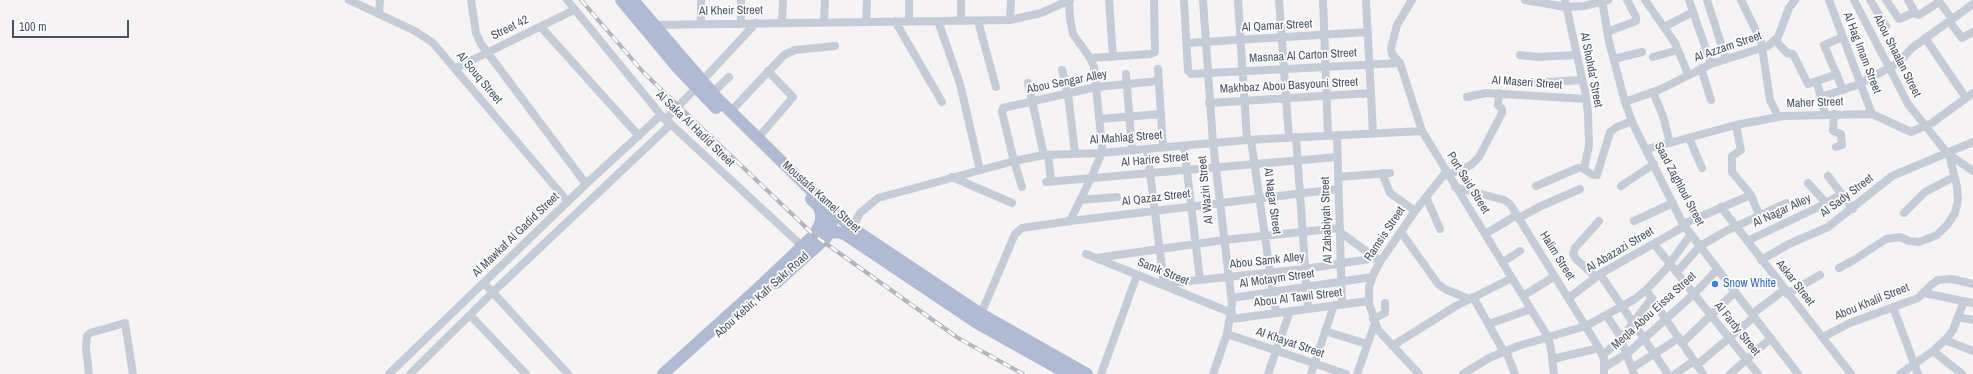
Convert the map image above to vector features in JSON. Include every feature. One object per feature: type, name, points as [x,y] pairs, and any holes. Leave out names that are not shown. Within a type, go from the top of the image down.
[{"type":"main road","name":"Moustafa Kamel Street","points":[[621,0],[699,84],[823,207],[981,314],[1087,374]]},
{"type":"main road","name":"Moustafa Kamel Street","points":[[632,0],[699,84],[712,93],[731,111],[823,207]]},
{"type":"main road","points":[[823,207],[832,220],[829,233]]},
{"type":"main road","name":"Abou Kebir, Kafr Sakr Road","points":[[663,374],[803,247],[819,229],[823,207]]},
{"type":"main road","name":"Moustafa Kamel Street","points":[[829,233],[838,232],[846,235],[977,323],[1068,374]]},
{"type":"main road","name":"Abou Kebir, Kafr Sakr Road","points":[[674,374],[826,238],[829,233]]},
{"type":"street","name":"Al Souq Street","points":[[348,0],[415,31],[433,43],[456,68],[568,202]]},
{"type":"street","points":[[380,0],[380,14]]},
{"type":"street","points":[[471,0],[476,33],[481,44],[586,184]]},
{"type":"street","name":"Al Saka Al Hadid Street","points":[[567,0],[665,120],[803,247]]},
{"type":"street","points":[[701,0],[701,24]]},
{"type":"street","points":[[741,0],[741,24]]},
{"type":"street","points":[[782,22],[783,0]]},
{"type":"street","points":[[824,22],[825,0]]},
{"type":"street","points":[[866,21],[867,0]]},
{"type":"street","points":[[909,0],[909,21]]},
{"type":"street","points":[[961,0],[961,21]]},
{"type":"street","points":[[1010,0],[1010,20]]},
{"type":"street","points":[[1050,0],[1050,9]]},
{"type":"street","points":[[1070,0],[1070,19],[1073,34],[1090,58],[1094,67],[1101,152],[1091,178],[1070,220]]},
{"type":"street","name":"Al Kheir Street","points":[[652,25],[1010,20],[1028,17],[1070,0]]},
{"type":"street","points":[[1109,0],[1113,57]]},
{"type":"street","points":[[1090,58],[1154,53],[1156,48],[1154,0]]},
{"type":"street","points":[[1184,0],[1187,43]]},
{"type":"street","name":"Al Waziri Street","points":[[1203,0],[1209,103],[1219,203],[1232,298],[1231,316],[1227,334],[1212,374]]},
{"type":"street","name":"Al Nagar Street","points":[[1238,0],[1244,101],[1276,313]]},
{"type":"street","points":[[1279,0],[1286,98],[1292,138],[1298,160],[1308,309]]},
{"type":"street","name":"Al Zahabiyah Street","points":[[1323,0],[1327,96],[1338,157],[1341,282],[1338,305]]},
{"type":"street","points":[[1366,0],[1372,133]]},
{"type":"street","name":"Port Said Street","points":[[1412,0],[1400,18],[1392,40],[1392,54],[1400,63],[1422,130],[1548,337],[1553,358],[1554,374]]},
{"type":"street","points":[[1527,0],[1565,3],[1604,1]]},
{"type":"street","points":[[1608,32],[1635,22],[1637,18],[1627,0]]},
{"type":"street","points":[[1645,0],[1678,50],[1688,74]]},
{"type":"street","points":[[1689,0],[1711,64]]},
{"type":"street","points":[[1708,0],[1726,59]]},
{"type":"street","points":[[1741,0],[1758,33],[1770,100],[1778,116]]},
{"type":"street","name":"Al Azzam Street","points":[[1625,102],[1653,92],[1701,68],[1762,49],[1776,41],[1789,8],[1795,0]]},
{"type":"street","name":"Al Hag Imam Street","points":[[1829,0],[1872,114]]},
{"type":"street","name":"Abou Shaalan Street","points":[[1854,0],[1908,104],[1948,154],[1972,170]]},
{"type":"street","points":[[1870,0],[1886,26]]},
{"type":"street","points":[[1886,0],[1899,19],[1915,12]]},
{"type":"street","points":[[1908,0],[1917,15],[1921,15],[1939,1],[1962,38],[1973,34]]},
{"type":"street","name":"Saad Zaghloul Street","points":[[1604,1],[1608,32],[1625,102],[1632,121],[1684,225],[1798,374]]},
{"type":"street","name":"Al Shohda' Street","points":[[1565,3],[1586,99],[1589,146],[1584,169]]},
{"type":"street","points":[[1821,97],[1860,83],[1901,60],[1908,50],[1973,4]]},
{"type":"street","name":"Street 42","points":[[456,68],[574,10]]},
{"type":"street","points":[[1664,27],[1693,12]]},
{"type":"street","points":[[895,21],[942,102]]},
{"type":"street","points":[[938,21],[960,84],[980,170]]},
{"type":"street","points":[[978,21],[996,87]]},
{"type":"street","points":[[665,120],[756,23]]},
{"type":"street","points":[[541,27],[639,136]]},
{"type":"street","name":"Al Qamar Street","points":[[1187,43],[1368,32]]},
{"type":"street","points":[[1843,37],[1824,45],[1843,90]]},
{"type":"street","points":[[1925,38],[1970,95]]},
{"type":"street","points":[[1776,41],[1787,53],[1793,54],[1806,83],[1809,85],[1837,74]]},
{"type":"street","name":"Masnaa Al Carton Street","points":[[1187,43],[1189,72],[1191,74],[1400,63]]},
{"type":"street","points":[[731,111],[784,55],[791,51],[835,46]]},
{"type":"street","points":[[1653,58],[1678,50]]},
{"type":"street","points":[[1614,59],[1642,52]]},
{"type":"street","points":[[1520,55],[1577,55]]},
{"type":"street","points":[[1701,68],[1711,100]]},
{"type":"street","points":[[1062,70],[1068,94],[1075,153]]},
{"type":"street","points":[[1158,70],[1163,147]]},
{"type":"street","points":[[758,138],[793,99],[792,95],[768,71]]},
{"type":"street","points":[[1126,74],[1132,150]]},
{"type":"street","points":[[712,93],[729,77]]},
{"type":"street","points":[[1531,83],[1582,80]]},
{"type":"street","name":"Abou Sengar Alley","points":[[1014,161],[1002,110],[1004,108],[1096,87],[1159,81]]},
{"type":"street","points":[[1817,82],[1825,114]]},
{"type":"street","points":[[1028,83],[1046,155]]},
{"type":"street","points":[[1653,92],[1663,116],[1670,143]]},
{"type":"street","name":"Al Maseri Street","points":[[1467,97],[1482,93],[1586,99]]},
{"type":"street","name":"Makhbaz Abou Basyouni Street","points":[[1209,103],[1371,94]]},
{"type":"street","points":[[1447,173],[1471,165],[1479,157],[1502,113],[1502,108],[1498,105],[1499,94]]},
{"type":"street","name":"Maher Street","points":[[1647,149],[1736,125],[1778,116],[1872,114],[1908,132],[1926,126],[1970,95]]},
{"type":"street","points":[[1099,119],[1161,114]]},
{"type":"street","points":[[1834,114],[1834,131],[1841,134],[1842,144],[1836,147]]},
{"type":"street","name":"Al Mawkaf Al Gadid Street","points":[[389,374],[452,315],[586,184],[639,136],[665,120]]},
{"type":"street","name":"Al Mawkaf Al Gadid Street","points":[[410,374],[665,120]]},
{"type":"street","points":[[1536,186],[1578,168],[1584,169],[1594,175],[1598,174],[1610,132],[1617,127],[1632,121]]},
{"type":"street","points":[[1736,125],[1742,148],[1741,152],[1732,156],[1732,172],[1751,195],[1759,215]]},
{"type":"street","name":"Al Mahlag Street","points":[[852,228],[860,213],[878,198],[1014,161],[1046,155],[1147,149],[1249,140],[1422,130]]},
{"type":"street","points":[[1689,138],[1702,168]]},
{"type":"street","name":"Al Sady Street","points":[[1761,260],[1789,244],[1828,227],[1853,209],[1892,176],[1948,154],[1973,142]]},
{"type":"street","points":[[1184,146],[1200,280]]},
{"type":"street","points":[[1147,149],[1160,249],[1162,284]]},
{"type":"street","points":[[1839,268],[1886,239],[1900,237],[1909,241],[1919,242],[1929,240],[1947,225],[1956,213],[1958,200],[1948,154]]},
{"type":"street","name":"Al Harire Street","points":[[1046,155],[1048,182],[1338,157]]},
{"type":"street","points":[[1014,161],[1022,187]]},
{"type":"street","points":[[1621,186],[1654,164]]},
{"type":"street","points":[[1338,177],[1386,173],[1390,193],[1415,211]]},
{"type":"street","name":"Ramsis Street","points":[[1419,374],[1378,330],[1369,301],[1369,287],[1378,260],[1401,232],[1426,197],[1447,173]]},
{"type":"street","points":[[1828,176],[1853,209]]},
{"type":"street","points":[[952,177],[1012,203]]},
{"type":"street","points":[[1904,213],[1925,192],[1954,177]]},
{"type":"street","points":[[1808,183],[1827,203]]},
{"type":"street","name":"Halim Street","points":[[1455,186],[1509,202],[1601,352],[1604,370]]},
{"type":"street","name":"Al Qazaz Street","points":[[981,314],[1016,232],[1024,227],[1070,220],[1338,189]]},
{"type":"street","points":[[1485,234],[1518,216],[1580,189]]},
{"type":"street","name":"Al Nagar Alley","points":[[1747,241],[1827,203],[1842,194]]},
{"type":"street","name":"Al Abazazi Street","points":[[1568,298],[1598,275],[1654,244],[1684,225],[1721,207],[1751,195]]},
{"type":"street","points":[[1080,200],[1117,197]]},
{"type":"street","points":[[1426,197],[1440,230]]},
{"type":"street","points":[[1634,221],[1674,203]]},
{"type":"street","points":[[1677,272],[1700,246],[1736,226],[1786,203]]},
{"type":"street","name":"Askar Street","points":[[1721,207],[1851,374]]},
{"type":"street","points":[[1599,221],[1575,248],[1573,254],[1576,259],[1598,275],[1622,306],[1668,374]]},
{"type":"street","points":[[1096,258],[1264,235],[1302,231],[1340,230],[1378,260]]},
{"type":"street","points":[[1401,232],[1438,284],[1445,289],[1471,298],[1505,352],[1515,374]]},
{"type":"street","points":[[1463,374],[1505,352],[1586,326],[1606,316],[1646,290],[1670,264],[1691,234]]},
{"type":"street","name":"Al Fardy Street","points":[[1654,244],[1758,374]]},
{"type":"street","points":[[1503,262],[1520,251]]},
{"type":"street","name":"Samk Street","points":[[1086,254],[1162,284],[1231,316]]},
{"type":"street","name":"Abou Samk Alley","points":[[1162,284],[1378,260]]},
{"type":"street","name":"Meqla Abou Eissa Street","points":[[1604,370],[1644,339],[1694,294],[1717,270]]},
{"type":"street","points":[[1100,374],[1137,275]]},
{"type":"street","points":[[1675,374],[1696,363],[1729,338],[1753,315],[1786,292],[1820,275]]},
{"type":"street","points":[[1523,296],[1555,276]]},
{"type":"street","name":"Al Motaym Street","points":[[1232,298],[1372,277]]},
{"type":"street","points":[[1392,346],[1471,298],[1512,278]]},
{"type":"street","name":"Abou Khalil Street","points":[[1823,337],[1845,325],[1918,298],[1930,285],[1943,279],[1952,279],[1973,284]]},
{"type":"street","points":[[484,283],[568,374]]},
{"type":"street","points":[[1646,290],[1703,374]]},
{"type":"street","points":[[1606,316],[1621,339],[1633,371],[1654,354],[1680,340],[1710,315],[1734,292]]},
{"type":"street","points":[[1924,293],[1973,303]]},
{"type":"street","points":[[1553,358],[1601,352],[1621,339],[1652,298]]},
{"type":"street","name":"Abou Al Tawil Street","points":[[1231,316],[1276,313],[1369,301]]},
{"type":"street","points":[[1900,374],[1933,351],[1945,340],[1953,330],[1964,301]]},
{"type":"street","points":[[1357,374],[1374,321],[1385,313],[1385,303]]},
{"type":"street","points":[[1311,374],[1326,330],[1338,305]]},
{"type":"street","points":[[1893,307],[1918,374]]},
{"type":"street","points":[[1488,324],[1531,309]]},
{"type":"street","points":[[1268,374],[1290,311]]},
{"type":"street","points":[[452,315],[460,325]]},
{"type":"street","points":[[470,315],[526,374]]},
{"type":"street","points":[[1958,316],[1973,320]]},
{"type":"street","points":[[90,374],[86,349],[87,336],[90,333],[125,323],[133,374]]},
{"type":"street","points":[[1326,330],[1367,344]]},
{"type":"street","name":"Al Khayat Street","points":[[1227,334],[1346,374]]},
{"type":"street","points":[[1730,374],[1747,361],[1771,338]]},
{"type":"street","points":[[1945,340],[1973,351]]},
{"type":"street","points":[[1933,351],[1962,374]]},
{"type":"railway","points":[[581,0],[644,73],[814,235],[958,338],[1023,374]]},
{"type":"place","name":"Snow White","points":[[1715,284]]}]
